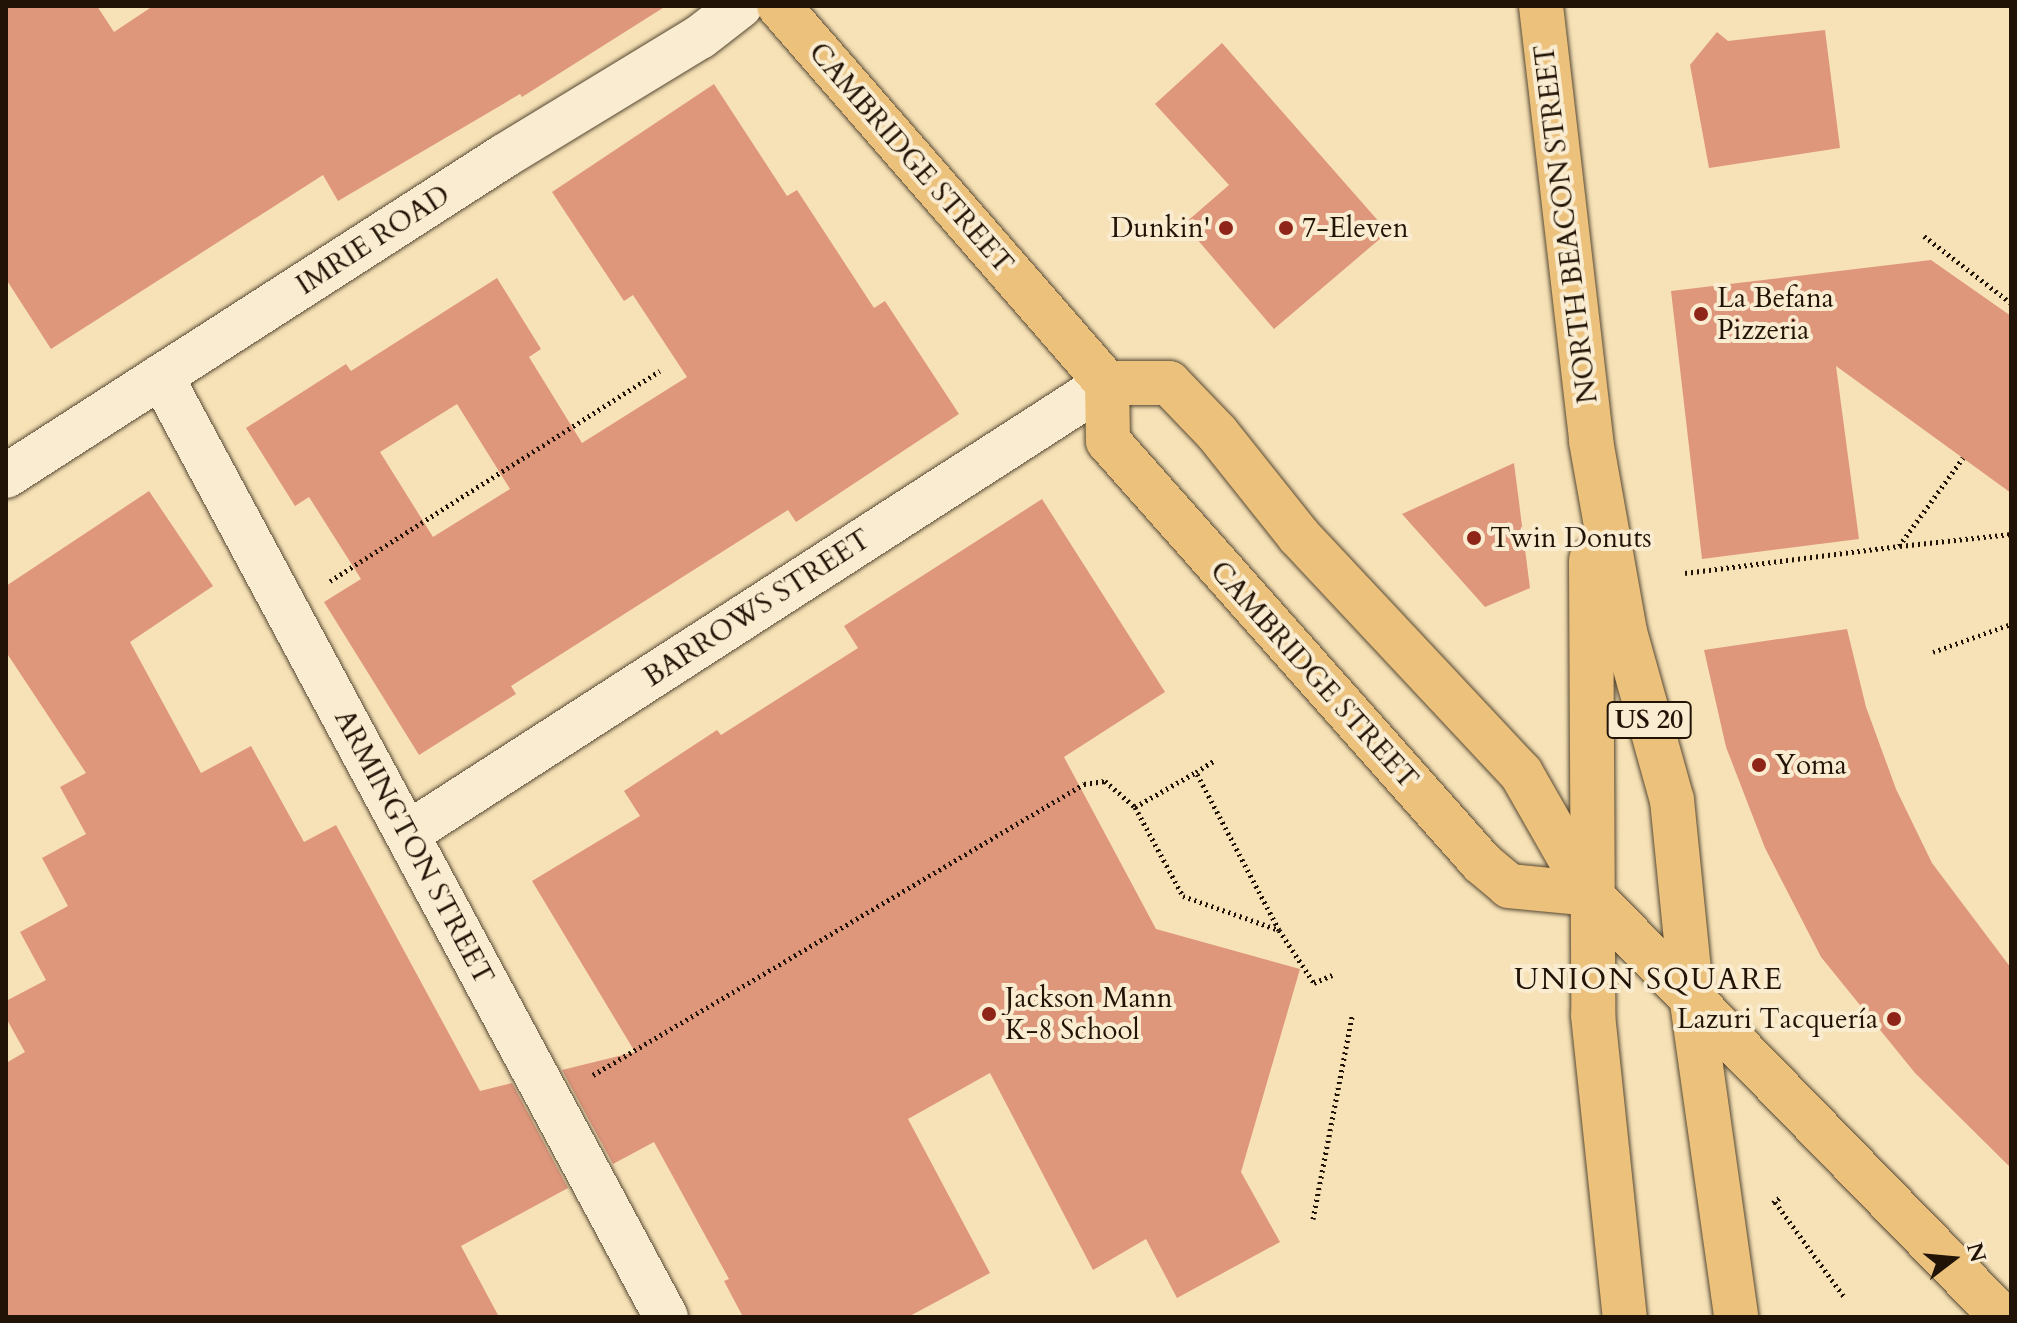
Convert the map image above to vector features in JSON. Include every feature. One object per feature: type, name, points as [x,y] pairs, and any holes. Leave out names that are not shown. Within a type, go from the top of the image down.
[{"type":"main road","name":"CAMBRIDGE STREET","points":[[779,6],[1107,383],[1108,441],[1482,863],[1509,886],[1590,894]]},
{"type":"main road","name":"NORTH BEACON STREET","points":[[1541,6],[1591,441],[1625,632],[1672,800],[1692,1002]]},
{"type":"main road","points":[[1107,383],[1169,383],[1217,433],[1299,536],[1521,773],[1590,894],[2002,1317]]},
{"type":"main road","name":"NORTH BEACON STREET","points":[[1590,894],[1591,441]]},
{"type":"main road","name":"US 20","points":[[1590,894],[1593,1015],[1625,1317]]},
{"type":"main road","name":"US 20","points":[[1692,1002],[1736,1317]]},
{"type":"street","name":"IMRIE ROAD","points":[[6,476],[504,156],[700,37],[740,6]]},
{"type":"street","name":"ARMINGTON STREET","points":[[161,376],[666,1317]]},
{"type":"street","name":"BARROWS STREET","points":[[407,834],[1107,383]]},
{"type":"path","points":[[1924,236],[2011,303]]},
{"type":"path","points":[[326,584],[660,371]]},
{"type":"path","points":[[1899,546],[1963,458]]},
{"type":"path","points":[[1685,573],[1899,546],[2011,536]]},
{"type":"path","points":[[1933,652],[2011,624]]},
{"type":"path","points":[[1135,807],[1215,760]]},
{"type":"path","points":[[1196,772],[1279,930],[1314,983],[1332,975]]},
{"type":"path","points":[[582,1081],[1084,784],[1105,781],[1135,807],[1183,896],[1279,930]]},
{"type":"path","points":[[1313,1219],[1352,1016]]},
{"type":"path","points":[[1775,1202],[1845,1298]]},
{"type":"building","points":[[6,6],[97,6],[114,32],[153,6],[666,6],[522,97],[520,94],[338,201],[323,175],[51,349],[6,279]]},
{"type":"building","points":[[1825,30],[1840,148],[1709,168],[1690,65],[1717,32],[1728,41]]},
{"type":"building","name":"7-Eleven","points":[[1222,43],[1388,232],[1274,329],[1184,224],[1229,185],[1155,104]]},
{"type":"building","points":[[714,84],[787,196],[797,190],[874,308],[885,301],[959,414],[796,522],[788,510],[511,686],[516,694],[419,755],[324,602],[361,579],[309,497],[295,506],[246,428],[346,364],[351,371],[497,278],[541,349],[529,357],[582,443],[687,377],[633,295],[624,301],[552,192]],"holes":[[[457,404],[510,489],[433,537],[380,452]]]},
{"type":"building","points":[[1931,260],[2011,316],[2011,493],[1836,366],[1859,539],[1702,559],[1671,291]]},
{"type":"building","name":"Twin Donuts","points":[[1514,463],[1530,588],[1485,607],[1402,514]]},
{"type":"building","points":[[149,491],[213,586],[130,642],[201,773],[251,746],[304,842],[336,825],[480,1091],[512,1083],[568,1188],[461,1246],[499,1317],[6,1317],[6,1063],[25,1052],[6,1018],[6,1001],[46,980],[20,932],[68,906],[42,858],[86,834],[60,787],[86,773],[6,652],[6,586]]},
{"type":"building","points":[[1042,499],[1165,692],[1064,757],[1156,929],[1300,969],[1241,1172],[1280,1242],[1177,1298],[1146,1239],[1093,1270],[990,1073],[908,1119],[990,1273],[908,1317],[743,1317],[724,1281],[729,1279],[654,1142],[613,1164],[562,1070],[635,1052],[532,881],[640,816],[624,791],[717,730],[721,735],[858,648],[844,626]]},
{"type":"building","points":[[1847,629],[1866,707],[1896,789],[1932,863],[2011,968],[2011,1168],[1915,1073],[1821,957],[1765,848],[1726,747],[1704,650]]},
{"type":"place","name":"Dunkin'","points":[[1226,228]]},
{"type":"place","name":"7-Eleven","points":[[1286,228]]},
{"type":"place","name":"La Befana Pizzeria","points":[[1701,314]]},
{"type":"place","name":"Twin Donuts","points":[[1474,538]]},
{"type":"place","name":"Yoma","points":[[1759,765]]},
{"type":"place","name":"Jackson Mann K-8 School","points":[[989,1014]]},
{"type":"place","name":"Lazuri Tacquería","points":[[1894,1019]]},
{"type":"district","name":"UNION SQUARE","points":[[1649,980]]}]
